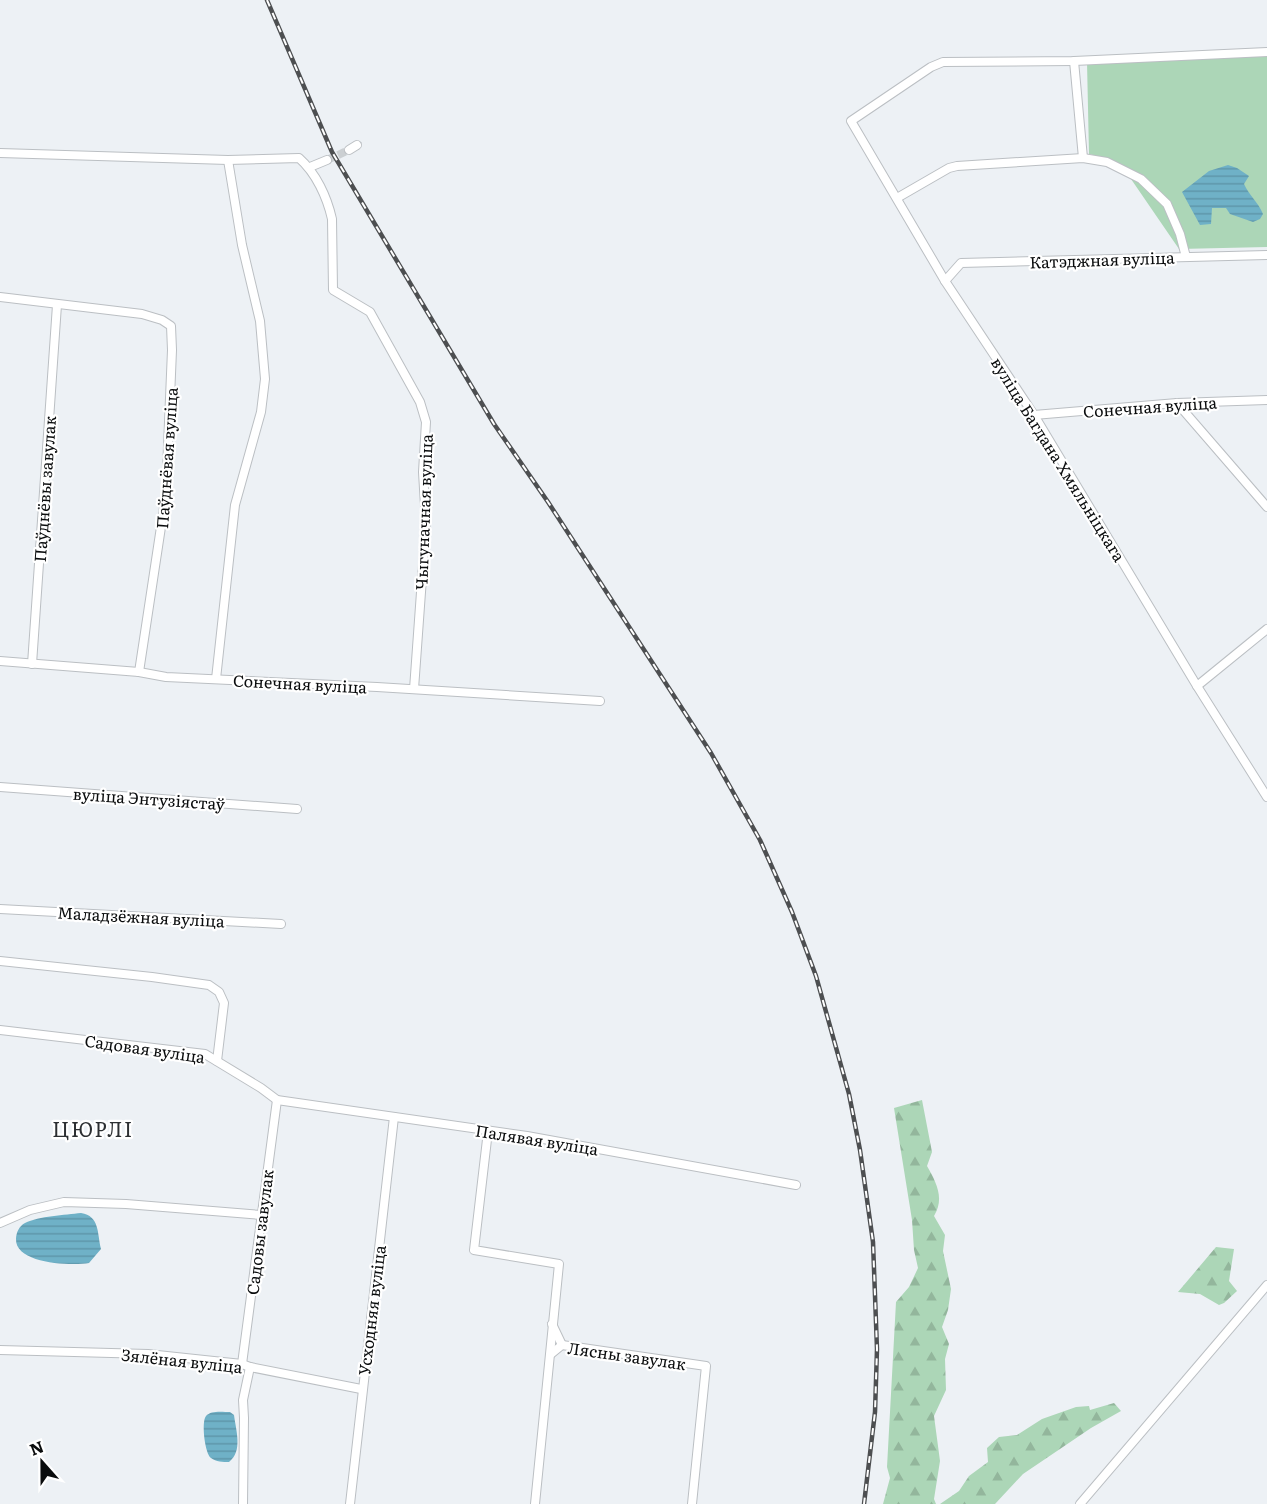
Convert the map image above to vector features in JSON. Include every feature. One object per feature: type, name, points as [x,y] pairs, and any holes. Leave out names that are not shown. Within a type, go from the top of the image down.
[{"type":"street","points":[[1083,158],[1074,61],[1267,52]]},
{"type":"street","name":"вуліца Багдана Хмяльніцкага","points":[[1074,61],[943,63],[931,67],[851,121],[945,281],[1034,415],[1197,686],[1267,796]]},
{"type":"street","points":[[349,150],[357,146]]},
{"type":"street","points":[[0,153],[228,160],[299,158],[310,168],[327,160]]},
{"type":"street","points":[[897,198],[949,168],[957,166],[1083,158],[1107,162],[1141,179],[1167,204],[1180,234],[1186,257]]},
{"type":"street","points":[[216,679],[235,505],[261,412],[265,379],[260,321],[242,245],[228,160]]},
{"type":"street","name":"Чыгуначная вуліца","points":[[310,168],[330,209],[332,219],[333,290],[370,312],[420,402],[426,422],[423,472],[426,523],[414,689]]},
{"type":"street","name":"Катэджная вуліца","points":[[945,281],[961,263],[1267,255]]},
{"type":"street","points":[[0,297],[57,309]]},
{"type":"street","name":"Паўднёвая вуліца","points":[[57,309],[142,314],[162,320],[171,326],[168,474],[139,672]]},
{"type":"street","name":"Паўднёвы завулак","points":[[32,664],[57,309]]},
{"type":"street","name":"Сонечная вуліца","points":[[1034,415],[1176,403],[1267,400]]},
{"type":"street","points":[[1176,403],[1267,507]]},
{"type":"street","points":[[1197,686],[1267,629]]},
{"type":"street","name":"Сонечная вуліца","points":[[0,661],[139,672],[166,677],[414,689],[600,702]]},
{"type":"street","points":[[1258,782],[1267,775]]},
{"type":"street","name":"вуліца Энтузіястаў","points":[[0,787],[297,809]]},
{"type":"street","name":"Маладзёжная вуліца","points":[[0,909],[281,924]]},
{"type":"street","points":[[0,961],[209,985],[219,992],[224,1003],[218,1061]]},
{"type":"street","name":"Садовая вуліца","points":[[0,1030],[205,1054],[277,1100]]},
{"type":"street","name":"Палявая вуліца","points":[[277,1100],[527,1136],[796,1185]]},
{"type":"street","name":"Садовы завулак","points":[[243,1504],[243,1400],[261,1215],[277,1100]]},
{"type":"street","name":"Усходняя вуліца","points":[[350,1504],[361,1389],[394,1117]]},
{"type":"street","points":[[488,1131],[474,1250],[559,1264],[551,1323],[551,1354],[535,1504]]},
{"type":"street","points":[[0,1223],[30,1210],[64,1202],[126,1203],[261,1215]]},
{"type":"street","points":[[1080,1504],[1267,1285]]},
{"type":"street","points":[[551,1323],[562,1345]]},
{"type":"street","name":"Лясны завулак","points":[[551,1354],[562,1345],[706,1366],[692,1504]]},
{"type":"street","name":"Зялёная вуліца","points":[[0,1350],[148,1354],[246,1366],[361,1389]]},
{"type":"green space","points":[[1267,55],[1267,247],[1179,249],[1131,179],[1109,159],[1089,154],[1087,62]]},
{"type":"green space","points":[[922,1100],[932,1152],[927,1166],[939,1196],[934,1216],[945,1235],[943,1251],[951,1289],[948,1310],[942,1327],[949,1344],[945,1359],[946,1390],[934,1416],[940,1461],[934,1499],[936,1504],[883,1504],[890,1478],[887,1467],[896,1302],[909,1287],[918,1268],[894,1108]]},
{"type":"green space","points":[[1216,1247],[1234,1249],[1229,1281],[1237,1291],[1219,1305],[1200,1294],[1178,1292]]},
{"type":"green space","points":[[1114,1403],[1121,1411],[1091,1428],[1023,1474],[995,1504],[940,1504],[959,1491],[969,1476],[988,1462],[987,1448],[999,1437],[1017,1435],[1042,1419],[1076,1407],[1089,1406],[1090,1410]]},
{"type":"water","points":[[1228,165],[1249,176],[1244,184],[1263,214],[1260,219],[1253,222],[1230,214],[1226,208],[1212,208],[1211,224],[1200,225],[1182,192],[1209,171]]},
{"type":"water","points":[[81,1213],[95,1221],[101,1249],[89,1263],[46,1262],[25,1254],[18,1247],[17,1234],[25,1223],[45,1217]]},
{"type":"water","points":[[230,1412],[234,1415],[237,1434],[236,1452],[229,1462],[217,1461],[211,1458],[205,1445],[205,1419],[211,1413]]},
{"type":"tunnel","points":[[327,160],[349,150]]},
{"type":"railway","points":[[267,0],[332,152],[494,424],[548,502],[711,753],[760,840],[792,912],[816,976],[849,1094],[860,1150],[873,1242],[877,1349],[875,1412],[864,1504]]},
{"type":"district","name":"ЦЮРЛІ","points":[[93,1128]]}]
